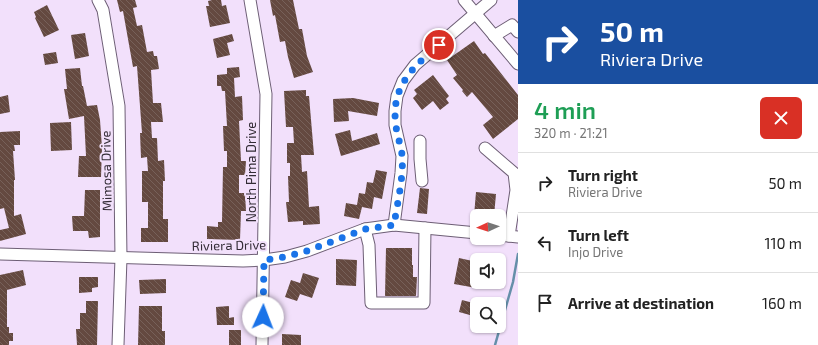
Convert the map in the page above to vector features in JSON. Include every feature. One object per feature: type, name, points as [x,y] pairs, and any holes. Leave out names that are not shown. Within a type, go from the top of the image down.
[{"type":"street","name":"Mimosa Drive","points":[[98,0],[103,10],[119,106],[121,258],[118,345]]},
{"type":"street","name":"North Pima Drive","points":[[250,0],[266,94],[262,345]]},
{"type":"street","points":[[464,0],[518,64]]},
{"type":"street","points":[[394,225],[402,156],[395,125],[395,111],[397,96],[403,81],[415,65],[491,0]]},
{"type":"street","points":[[494,36],[512,25],[518,32]]},
{"type":"street","points":[[420,141],[422,181]]},
{"type":"street","points":[[485,148],[514,173],[516,190],[508,236]]},
{"type":"street","name":"Riviera Drive","points":[[0,254],[243,261],[285,257],[307,251],[365,229],[394,225],[470,232]]},
{"type":"street","points":[[365,229],[369,245],[372,303],[424,304],[425,228]]},
{"type":"building","points":[[117,0],[135,0],[137,7],[133,8],[137,26],[142,25],[147,52],[153,51],[154,56],[157,56],[159,69],[151,70],[153,103],[161,103],[163,122],[151,122],[152,138],[157,138],[158,161],[164,160],[165,181],[163,181],[163,219],[168,219],[168,242],[141,242],[141,228],[148,228],[148,202],[142,202],[142,171],[148,171],[147,157],[141,158],[140,133],[142,133],[137,66],[133,67],[123,11],[120,12]]},
{"type":"building","points":[[221,0],[222,6],[226,5],[230,23],[210,27],[206,6],[209,6],[208,1]]},
{"type":"building","points":[[270,0],[293,0],[299,29],[302,29],[307,56],[313,72],[294,78],[285,41],[280,42],[275,15],[273,16]]},
{"type":"building","points":[[47,5],[59,30],[44,37],[35,18],[34,12]]},
{"type":"building","points":[[85,33],[89,56],[75,59],[71,35]]},
{"type":"building","points":[[232,34],[234,41],[227,43],[230,55],[217,58],[213,39]]},
{"type":"building","points":[[474,41],[483,54],[485,53],[518,95],[518,119],[493,139],[483,125],[493,117],[472,92],[467,97],[462,91],[463,90],[453,78],[457,75],[447,60]]},
{"type":"building","points":[[56,52],[58,63],[45,65],[43,54]]},
{"type":"building","points":[[239,67],[240,77],[234,78],[235,97],[242,96],[243,120],[239,121],[241,161],[246,161],[245,175],[239,175],[239,193],[245,193],[246,211],[241,211],[240,240],[207,239],[207,226],[218,227],[218,222],[222,222],[223,167],[227,167],[227,151],[224,151],[223,126],[227,126],[225,91],[222,91],[221,86],[217,86],[217,75],[227,74],[227,68]]},
{"type":"building","points":[[80,68],[82,86],[87,106],[97,105],[100,120],[102,148],[101,177],[78,177],[79,156],[86,156],[84,116],[69,119],[64,89],[67,89],[65,69]]},
{"type":"building","points":[[433,75],[449,96],[446,99],[449,103],[440,110],[433,101],[422,110],[413,98],[417,94],[414,90]]},
{"type":"building","points":[[306,90],[306,96],[309,96],[314,155],[301,155],[302,172],[307,171],[309,207],[319,206],[320,224],[303,225],[303,221],[288,222],[286,202],[289,202],[288,176],[290,176],[290,163],[287,163],[287,143],[294,143],[293,127],[286,127],[284,91]]},
{"type":"building","points":[[8,95],[10,112],[0,114],[0,97]]},
{"type":"building","points":[[353,98],[379,103],[377,116],[348,111],[349,121],[334,122],[333,99]]},
{"type":"building","points":[[71,122],[72,150],[51,151],[50,123]]},
{"type":"building","points":[[350,130],[352,141],[377,133],[380,144],[341,156],[335,134]]},
{"type":"building","points":[[20,131],[20,145],[14,145],[15,151],[13,151],[15,180],[14,216],[21,214],[26,234],[0,241],[0,230],[9,228],[4,208],[0,209],[0,132]]},
{"type":"building","points":[[376,170],[387,172],[382,199],[374,197],[372,209],[362,207],[359,219],[344,216],[346,203],[357,205],[359,193],[365,194],[367,182],[373,183]]},
{"type":"building","points":[[420,188],[429,189],[427,214],[417,213]]},
{"type":"building","points":[[85,190],[100,190],[100,237],[89,238],[88,231],[73,231],[72,216],[84,216]]},
{"type":"building","points":[[476,192],[496,194],[495,209],[475,209]]},
{"type":"building","points":[[386,248],[412,248],[413,277],[417,277],[416,296],[385,296]]},
{"type":"building","points":[[459,258],[470,260],[470,287],[454,284]]},
{"type":"building","points":[[336,259],[357,260],[356,286],[336,285]]},
{"type":"building","points":[[23,270],[26,285],[7,290],[7,327],[9,327],[9,333],[13,333],[13,341],[9,341],[9,345],[0,345],[0,275]]},
{"type":"building","points":[[303,273],[319,278],[312,298],[300,294],[297,301],[285,297],[291,280],[300,283]]},
{"type":"building","points":[[79,277],[98,277],[98,287],[92,288],[92,292],[79,293]]},
{"type":"building","points":[[166,279],[166,293],[140,294],[139,280]]},
{"type":"building","points":[[462,300],[470,302],[470,315],[459,312]]},
{"type":"building","points":[[86,301],[98,301],[97,345],[77,345],[76,329],[80,329],[80,313],[86,313]]},
{"type":"building","points":[[139,306],[162,306],[162,331],[165,331],[165,345],[138,345]]},
{"type":"building","points":[[229,306],[229,318],[234,317],[234,325],[217,325],[216,307]]},
{"type":"building","points":[[229,330],[241,330],[241,345],[229,345]]},
{"type":"building","points":[[282,334],[301,335],[301,345],[282,345]]},
{"type":"waterway","points":[[495,345],[513,282],[518,254]]},
{"type":"route","points":[[263,317],[264,260],[285,257],[307,251],[365,229],[394,225],[402,156],[395,125],[397,96],[403,81],[415,65],[439,45]]}]
